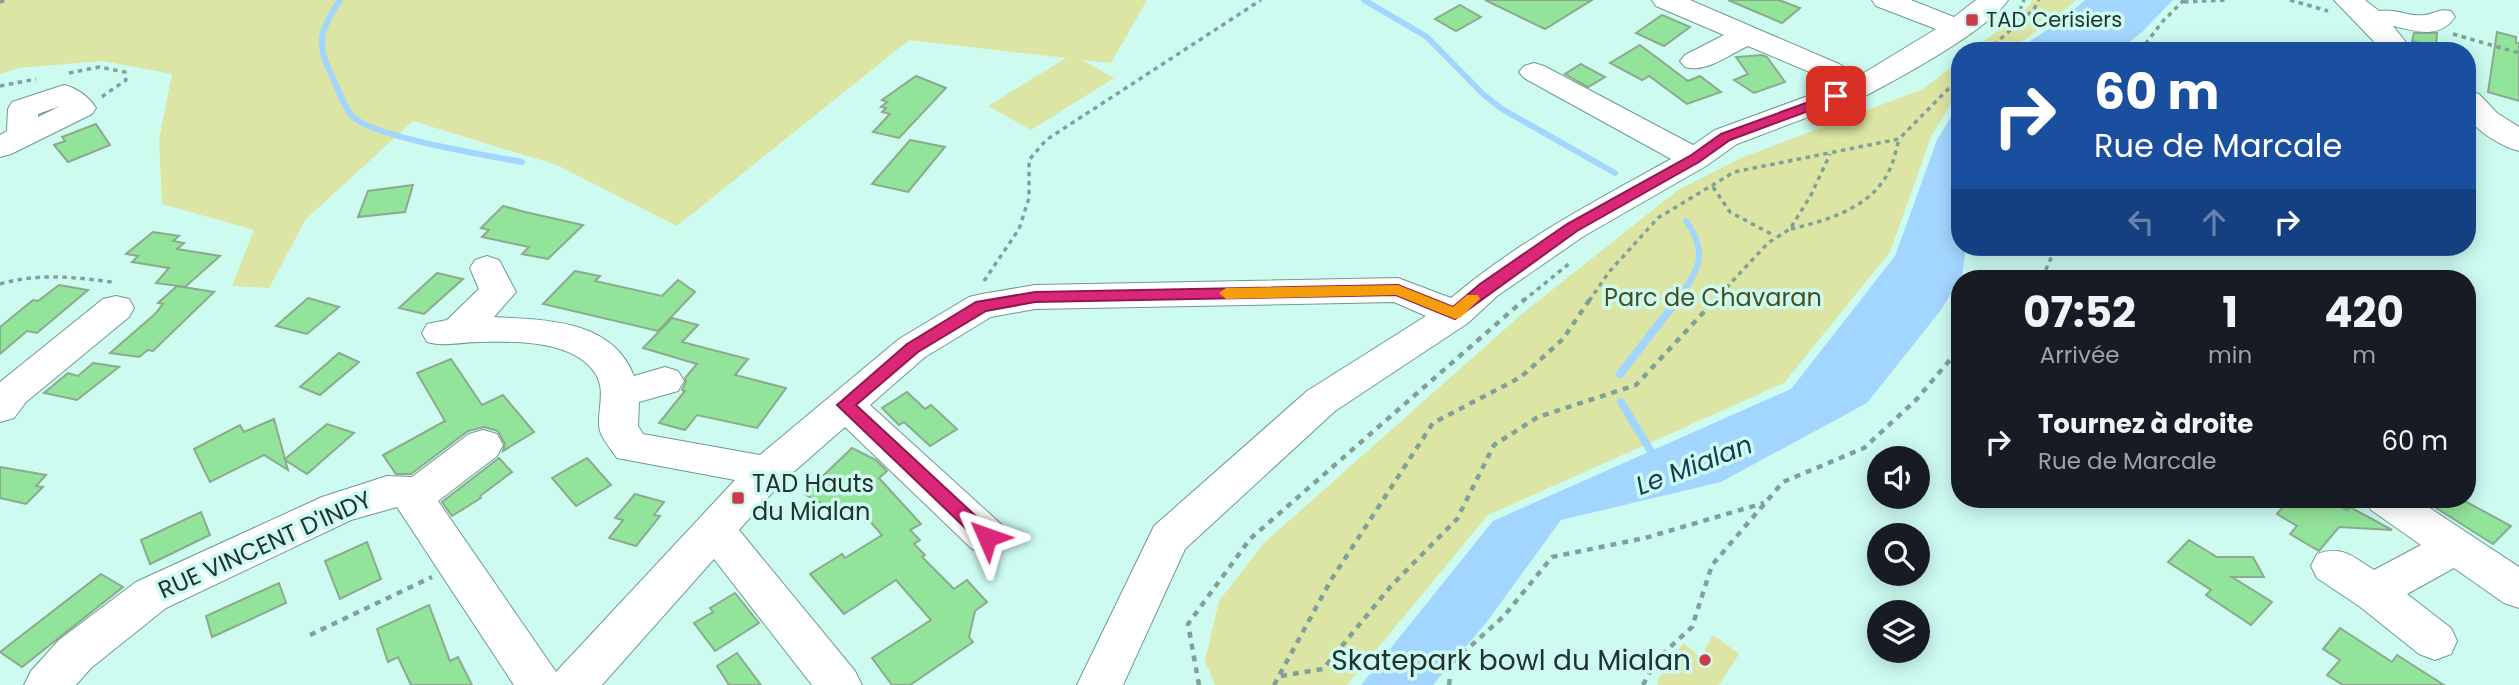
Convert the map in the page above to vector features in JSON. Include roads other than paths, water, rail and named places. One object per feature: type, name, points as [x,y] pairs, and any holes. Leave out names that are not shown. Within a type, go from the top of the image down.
[{"type":"street","points":[[1666,0],[1829,71],[1868,83]]},
{"type":"street","points":[[1688,0],[1868,83]]},
{"type":"street","points":[[1886,0],[1958,28]]},
{"type":"street","points":[[1100,685],[1169,538],[1321,401],[1455,314],[1485,288],[1572,228],[1704,173],[1726,137],[1868,83],[1958,28],[1994,0]]},
{"type":"street","points":[[2348,0],[2373,21],[2391,42]]},
{"type":"street","points":[[2373,21],[2391,17],[2436,21]]},
{"type":"street","points":[[1695,61],[1748,34]]},
{"type":"street","points":[[1534,72],[1704,173]]},
{"type":"street","points":[[12,141],[81,108]]},
{"type":"street","points":[[2476,109],[2486,120],[2519,141]]},
{"type":"street","points":[[486,268],[498,292],[449,332],[555,333],[584,343],[611,366],[621,394],[618,428],[631,447],[767,472]]},
{"type":"street","points":[[573,685],[767,472],[912,348],[982,306],[1035,297],[1398,290],[1455,314]]},
{"type":"street","points":[[0,408],[13,392],[116,308]]},
{"type":"street","points":[[621,394],[665,381]]},
{"type":"street","points":[[846,405],[987,537]]},
{"type":"street","points":[[483,445],[412,498],[540,685]]},
{"type":"street","name":"RUE VINCENT D'INDY","points":[[47,685],[75,654],[151,595],[337,508],[387,492],[408,491],[412,498]]},
{"type":"street","points":[[2398,508],[2519,590]]},
{"type":"street","points":[[715,529],[839,685]]},
{"type":"street","points":[[2374,593],[2401,575],[2455,548]]},
{"type":"street","points":[[2332,566],[2374,593],[2435,641]]},
{"type":"water","points":[[2085,0],[2173,0],[2129,42],[2029,42]]},
{"type":"water","name":"Le Mialan","points":[[1951,117],[1951,256],[1965,256],[1963,270],[1951,270],[1951,294],[1941,310],[1867,403],[1721,482],[1561,520],[1486,623],[1433,685],[1361,685],[1493,521],[1791,389],[1895,256],[1937,140]]},
{"type":"waterway","points":[[340,0],[324,29],[322,46],[327,66],[352,116],[364,124],[406,138],[522,162]]},
{"type":"waterway","points":[[1364,0],[1427,37],[1484,95],[1502,109],[1615,173]]},
{"type":"waterway","points":[[1677,301],[1691,280],[1698,262],[1698,243],[1686,221]]},
{"type":"waterway","points":[[1620,374],[1678,299]]},
{"type":"waterway","points":[[1621,402],[1655,458]]},
{"type":"place","name":"TAD Cerisiers","points":[[1972,20]]},
{"type":"place","name":"TAD Hauts du Mialan","points":[[738,498]]},
{"type":"place","name":"Skatepark bowl du Mialan","points":[[1705,660]]},
{"type":"park label","name":"Parc de Chavaran","points":[[1713,298]]}]
